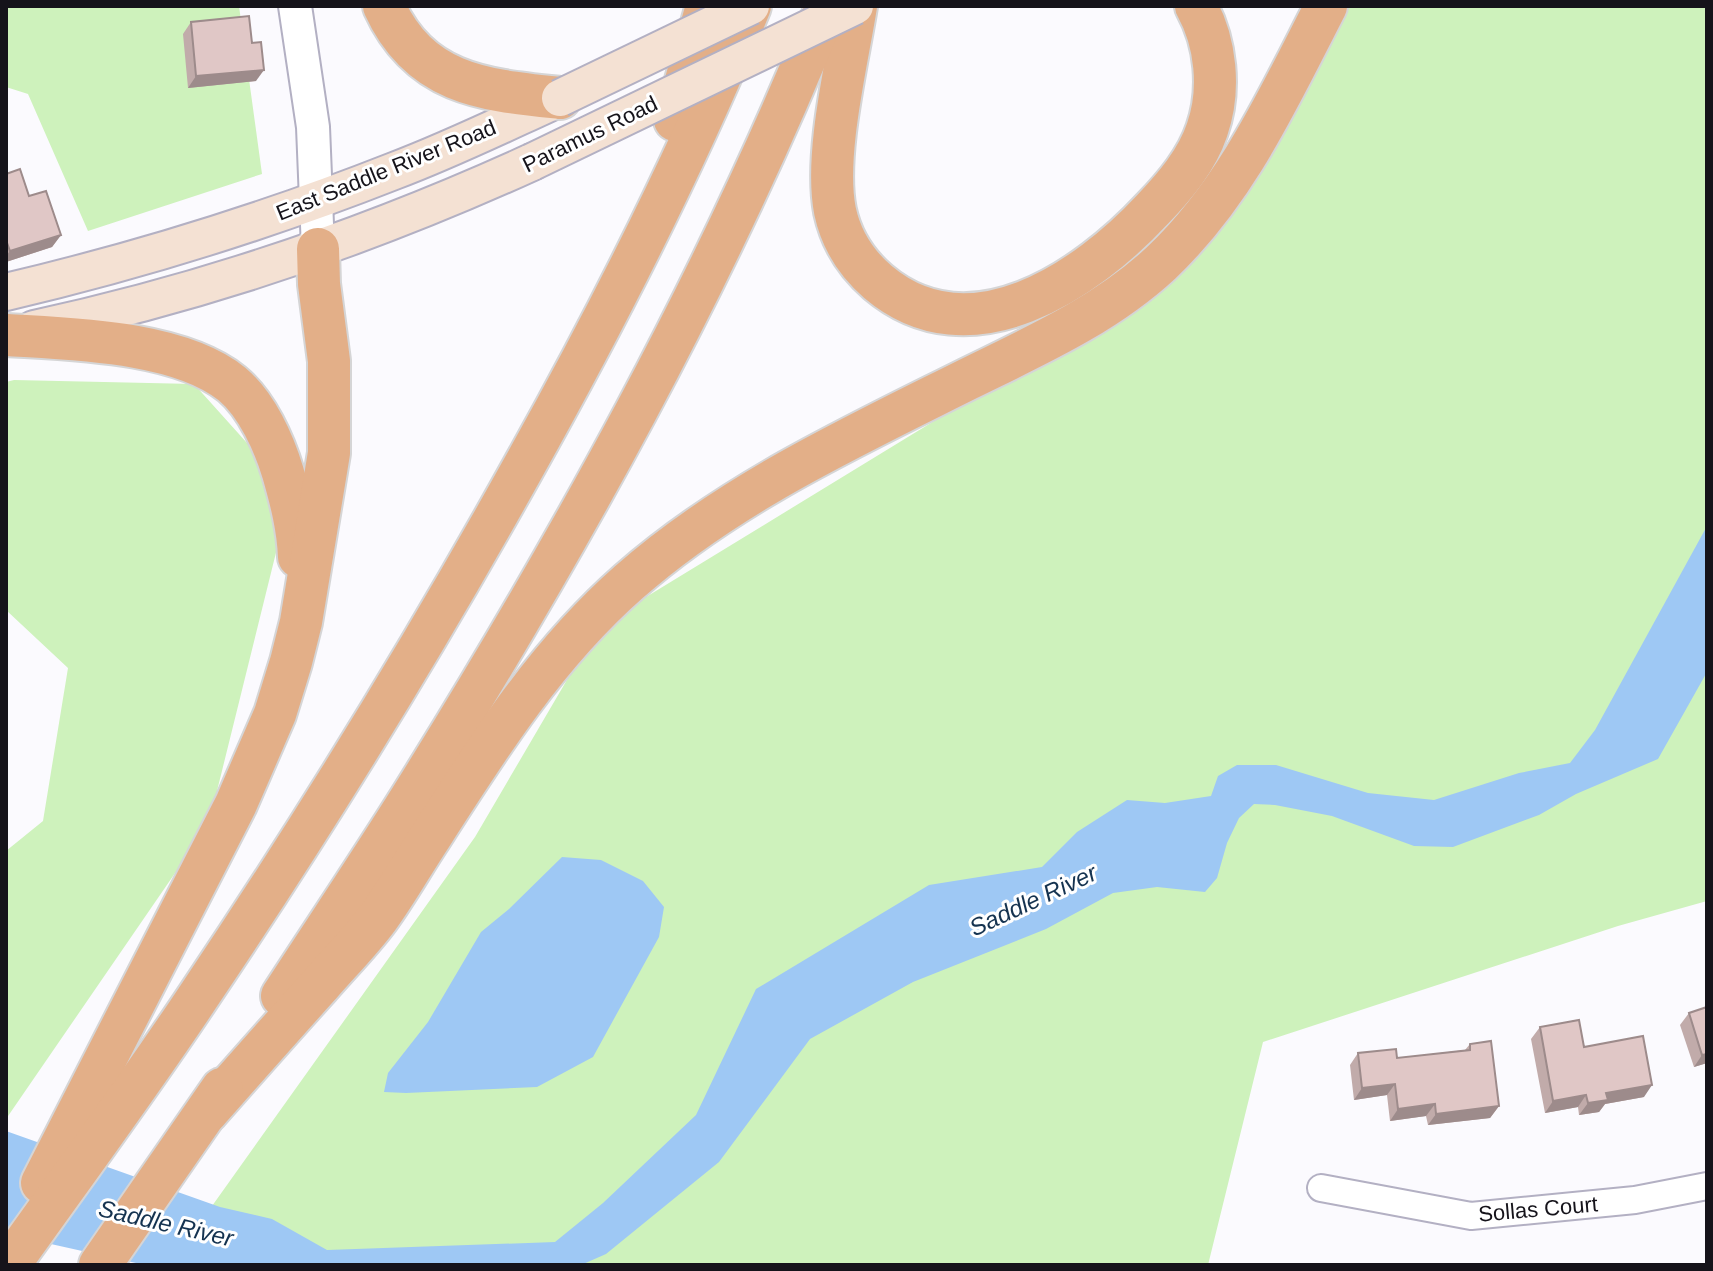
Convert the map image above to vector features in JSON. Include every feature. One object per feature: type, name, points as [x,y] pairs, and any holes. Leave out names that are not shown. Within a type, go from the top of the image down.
[{"type":"highway","points":[[384,6],[404,39],[422,57],[457,80],[485,89],[560,98]]},
{"type":"highway","points":[[635,259],[707,6]]},
{"type":"highway","points":[[9,1265],[135,1088],[293,853],[468,568],[578,370],[635,259],[750,6]]},
{"type":"highway","points":[[100,1265],[207,1112],[409,802],[563,543],[705,279],[757,172],[827,6]]},
{"type":"highway","points":[[855,6],[832,167],[833,201],[843,236],[855,258],[892,294],[915,305],[961,314],[1005,309],[1058,287],[1121,241],[1184,174],[1207,129],[1214,104],[1213,57],[1196,6]]},
{"type":"highway","points":[[207,1112],[377,919],[517,705],[604,604],[661,555],[753,491],[823,452],[1070,328],[1149,273],[1188,235],[1235,176],[1326,6]]},
{"type":"highway","points":[[6,1256],[236,804],[275,714],[301,622],[329,453],[329,361],[319,284],[318,249]]},
{"type":"highway","points":[[7,335],[85,340],[147,350],[214,372],[233,385],[268,433],[290,499],[298,541],[301,622]]},
{"type":"main road","name":"East Saddle River Road","points":[[6,292],[187,244],[397,170],[560,98],[750,6]]},
{"type":"main road","name":"Paramus Road","points":[[318,249],[437,205],[855,6]]},
{"type":"main road","points":[[7,335],[143,304],[318,249]]},
{"type":"street","points":[[295,6],[313,127],[318,249]]},
{"type":"street","name":"Sollas Court","points":[[1321,1188],[1471,1216],[1635,1200],[1707,1186]]},
{"type":"green space","points":[[6,6],[239,6],[262,174],[88,231],[28,94],[6,87]]},
{"type":"green space","points":[[1338,6],[1707,6],[1707,901],[1618,926],[1263,1042],[1208,1265],[170,1265],[475,837],[602,620],[628,608],[1188,266]]},
{"type":"green space","points":[[6,382],[194,384],[291,492],[217,791],[237,783],[6,1119],[6,851],[43,821],[68,668],[6,610]]},
{"type":"water","name":"Saddle River","points":[[1707,526],[1707,672],[1658,759],[1576,794],[1539,815],[1453,847],[1414,846],[1332,816],[1254,804],[1239,818],[1227,843],[1217,878],[1205,892],[1157,887],[1113,893],[1046,929],[913,982],[810,1039],[719,1162],[606,1254],[581,1265],[145,1265],[6,1234],[6,1131],[220,1207],[272,1219],[327,1250],[555,1242],[603,1203],[696,1115],[756,989],[929,885],[1042,867],[1077,832],[1127,800],[1165,803],[1211,796],[1218,776],[1237,765],[1276,765],[1368,793],[1434,800],[1519,773],[1570,763],[1595,730]]},
{"type":"water","points":[[562,857],[601,860],[643,881],[664,907],[659,937],[593,1057],[537,1087],[384,1092],[388,1073],[428,1022],[481,932]]},
{"type":"building","points":[[249,16],[252,43],[261,42],[264,70],[196,76],[191,22]]},
{"type":"building","points":[[20,169],[29,196],[46,191],[61,235],[10,251],[6,240],[6,174]]},
{"type":"building","points":[[1707,1007],[1707,1054],[1702,1055],[1689,1013]]},
{"type":"building","points":[[1579,1020],[1584,1047],[1643,1036],[1652,1085],[1606,1093],[1608,1100],[1588,1103],[1586,1095],[1553,1101],[1540,1027]]},
{"type":"building","points":[[1491,1041],[1499,1106],[1436,1114],[1435,1104],[1398,1109],[1395,1084],[1362,1088],[1358,1053],[1396,1049],[1397,1058],[1470,1050],[1470,1044]]}]
